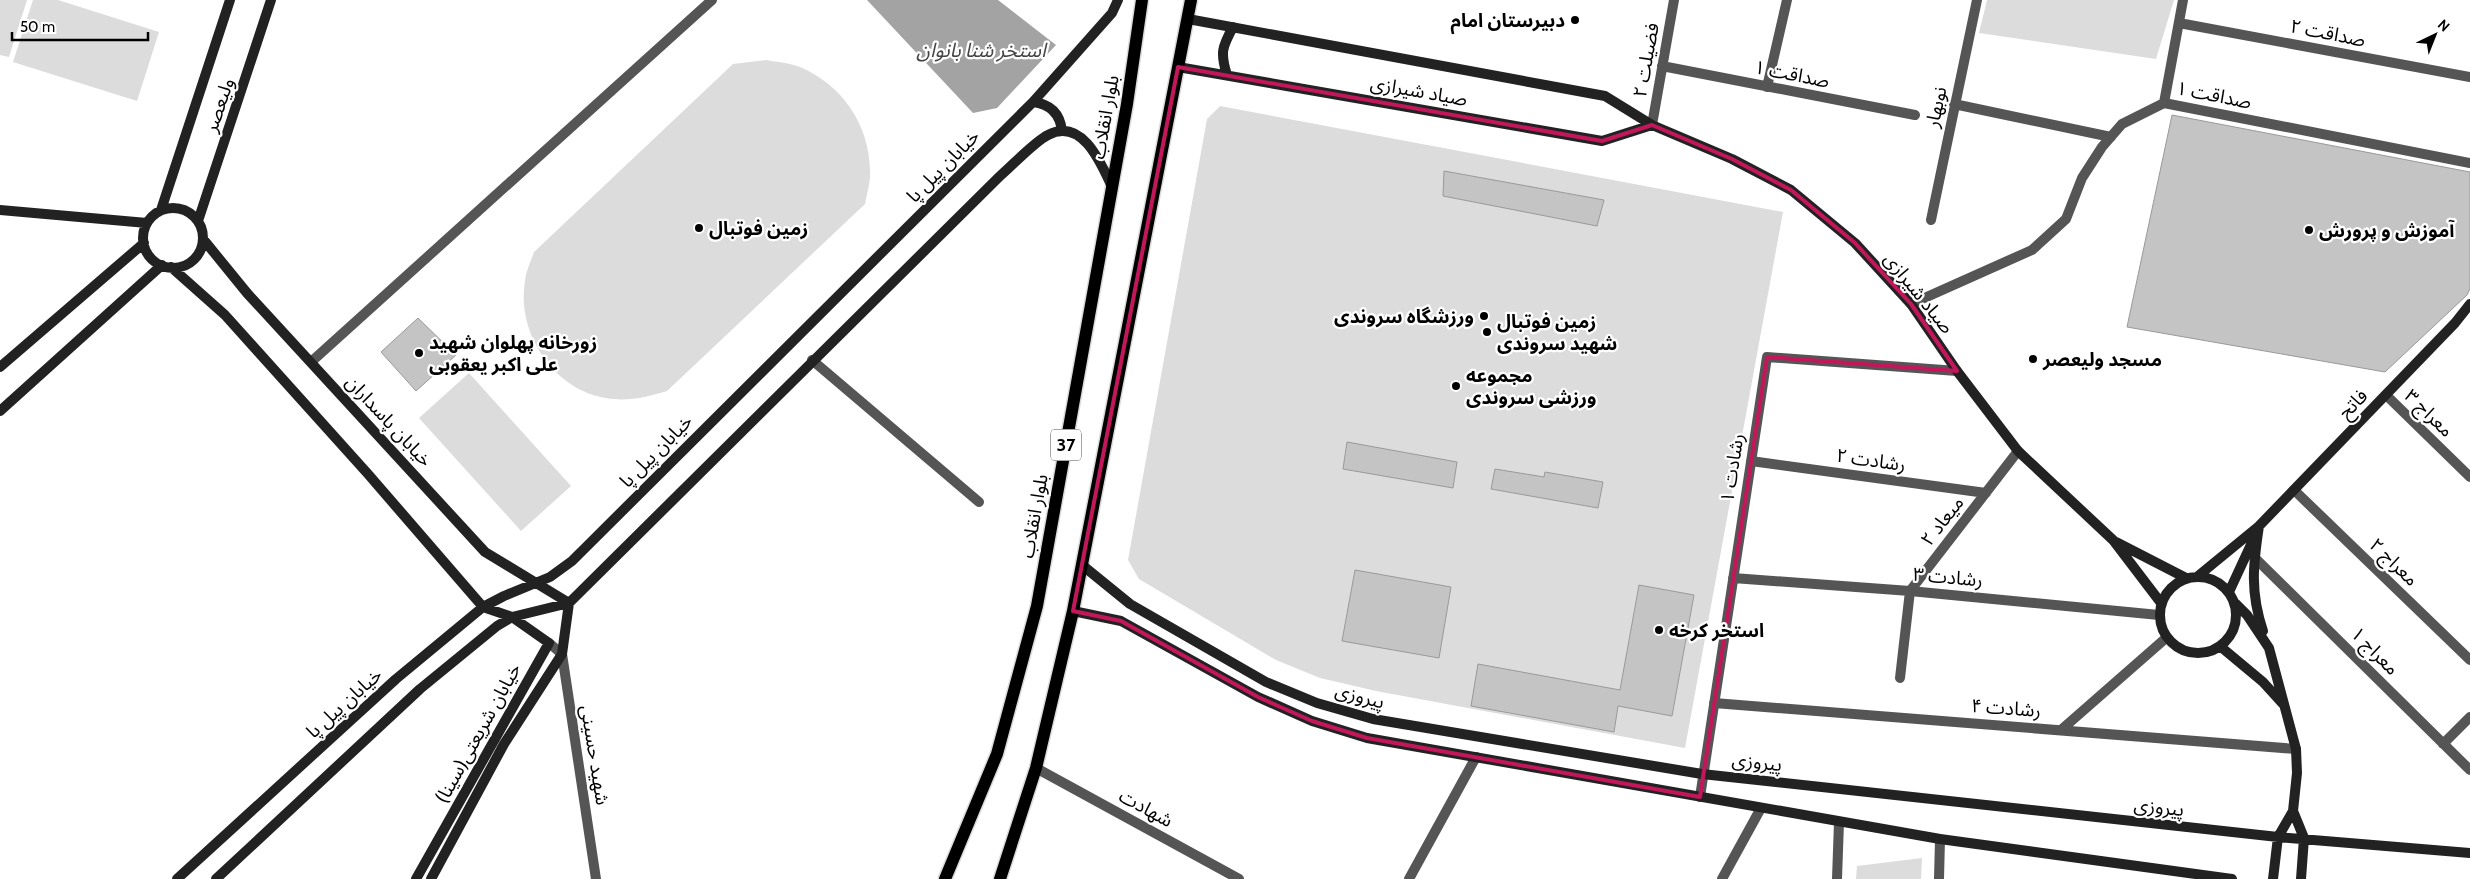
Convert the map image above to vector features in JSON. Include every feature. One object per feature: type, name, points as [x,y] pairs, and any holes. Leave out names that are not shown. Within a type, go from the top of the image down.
[{"type":"main road","name":"ولیعصر","points":[[160,210],[230,0]]},
{"type":"main road","name":"ولیعصر","points":[[198,221],[271,0]]},
{"type":"main road","name":"خیابان پیل پا","points":[[178,879],[396,679],[483,607],[550,577],[572,561],[1032,102],[1112,13],[1118,0]]},
{"type":"main road","name":"بلوار انقلاب","points":[[945,879],[997,754],[1037,606],[1112,186],[1142,0]]},
{"type":"main road","name":"37","points":[[1000,879],[1036,768],[1073,611],[1192,0]]},
{"type":"main road","name":"صیاد شیرازی","points":[[1188,19],[1605,96],[1652,125],[1732,159],[1791,190],[1855,243],[1911,304],[1958,372],[2018,451],[2113,540]]},
{"type":"main road","points":[[1227,75],[1222,58],[1224,44],[1233,27]]},
{"type":"main road","name":"صیاد شیرازی","points":[[1178,66],[1602,141],[1652,125]]},
{"type":"main road","points":[[1032,102],[1042,103],[1057,114],[1062,131]]},
{"type":"main road","points":[[216,879],[420,689],[497,626],[512,617],[569,603],[812,360],[1000,176],[1048,135],[1062,131],[1080,136],[1096,154],[1112,186]]},
{"type":"main road","points":[[0,411],[167,266],[189,263],[201,248],[203,239],[198,221],[185,210],[169,208],[160,210],[147,223],[144,243],[150,256],[167,266],[231,322],[368,474],[483,607],[512,617],[548,643]]},
{"type":"main road","points":[[0,210],[147,223]]},
{"type":"main road","name":"خیابان پاسداران","points":[[203,239],[248,293],[485,552],[569,603]]},
{"type":"main road","points":[[0,367],[144,243]]},
{"type":"main road","name":"فاتح","points":[[2259,526],[2455,323],[2470,304]]},
{"type":"main road","points":[[2259,526],[2252,585],[2256,609],[2269,648],[2296,749],[2297,773],[2293,811],[2278,837],[2273,879]]},
{"type":"main road","points":[[2198,576],[2259,526]]},
{"type":"main road","points":[[2229,592],[2259,526]]},
{"type":"main road","points":[[2113,540],[2186,578]]},
{"type":"main road","points":[[2113,540],[2161,603]]},
{"type":"main road","name":"پیروزی","points":[[1082,566],[1130,604],[1266,682],[1317,703],[1373,719],[1702,774],[2278,837],[2470,853]]},
{"type":"main road","points":[[2235,603],[2237,615],[2235,628],[2221,647],[2210,652],[2198,654],[2186,652],[2175,647],[2166,638],[2161,627],[2159,615],[2161,603],[2171,588],[2186,578],[2198,576],[2210,578],[2221,584],[2229,592],[2235,603],[2247,615],[2269,648]]},
{"type":"main road","name":"خیابان شریعتی(سینا)","points":[[431,879],[504,744],[562,654],[569,603]]},
{"type":"main road","name":"پیروزی","points":[[1073,611],[1121,621],[1258,697],[1312,721],[1367,738],[1940,840],[2209,878],[2232,879]]},
{"type":"main road","name":"خیابان شریعتی(سینا)","points":[[416,879],[548,643]]},
{"type":"main road","points":[[2221,647],[2263,682],[2285,706]]},
{"type":"main road","points":[[2293,811],[2304,838],[2301,879]]},
{"type":"street","points":[[311,362],[712,0]]},
{"type":"street","name":"فضیلت ۲","points":[[1652,125],[1674,0]]},
{"type":"street","points":[[1767,87],[1787,0]]},
{"type":"street","name":"نوبهار","points":[[1931,220],[1976,0]]},
{"type":"street","points":[[2164,103],[2183,0]]},
{"type":"street","name":"صداقت ۲","points":[[2179,23],[2470,77]]},
{"type":"street","name":"صداقت ۱","points":[[1662,66],[1915,115]]},
{"type":"street","name":"صداقت ۱","points":[[1911,304],[2032,250],[2066,220],[2082,178],[2122,124],[2164,103],[2470,163]]},
{"type":"street","points":[[1954,104],[2111,137]]},
{"type":"street","name":"رشادت ۱","points":[[1700,797],[1767,357],[1958,372]]},
{"type":"street","points":[[812,360],[979,502]]},
{"type":"street","name":"معراج ۳","points":[[2386,395],[2470,477]]},
{"type":"street","name":"میعاد ۲","points":[[1910,591],[2018,451]]},
{"type":"street","name":"رشادت ۲","points":[[1751,461],[1986,492]]},
{"type":"street","name":"معراج ۲","points":[[2294,490],[2470,660]]},
{"type":"street","name":"معراج ۱","points":[[2255,558],[2470,770]]},
{"type":"street","name":"رشادت ۳","points":[[1733,578],[1910,591],[2159,615]]},
{"type":"street","points":[[1900,678],[1910,591]]},
{"type":"street","points":[[2061,730],[2166,638]]},
{"type":"street","points":[[548,643],[562,654]]},
{"type":"street","name":"شهید حسینی","points":[[562,654],[596,879]]},
{"type":"street","name":"رشادت ۴","points":[[1714,702],[2296,749]]},
{"type":"street","points":[[2444,744],[2470,717]]},
{"type":"street","points":[[1409,879],[1476,757]]},
{"type":"street","name":"شهادت","points":[[1036,768],[1239,879]]},
{"type":"street","points":[[1722,879],[1761,808]]},
{"type":"street","points":[[1837,879],[1839,822]]},
{"type":"street","points":[[1939,879],[1940,840]]},
{"type":"highlighted area","points":[[1178,67],[1602,141],[1652,125],[1732,159],[1791,190],[1855,243],[1911,304],[1957,371],[1767,357],[1700,797],[1367,738],[1312,721],[1258,697],[1121,621],[1073,611]]},
{"type":"shaded area","points":[[0,0],[27,0],[9,57],[0,55]]},
{"type":"shaded area","points":[[33,0],[58,0],[159,32],[137,101],[13,62]]},
{"type":"shaded area","points":[[1987,0],[2174,0],[2156,59],[1979,33]]},
{"type":"shaded area","name":"زمین فوتبال","points":[[766,60],[800,67],[815,75],[829,84],[850,108],[865,137],[868,153],[870,178],[865,204],[667,391],[637,398],[614,399],[587,393],[570,384],[555,371],[543,356],[533,339],[527,320],[524,301],[525,281],[534,252],[733,64]]},
{"type":"shaded area","name":"مجموعه ورزشی سروندی","points":[[1220,106],[1783,212],[1685,748],[1376,691],[1320,678],[1276,660],[1139,579],[1128,560],[1207,119]]},
{"type":"shaded area","points":[[469,373],[571,486],[521,531],[419,418]]},
{"type":"shaded area","points":[[1922,858],[1921,879],[1856,879],[1857,866]]},
{"type":"water","name":"استخر شنا بانوان","points":[[867,0],[998,0],[1056,45],[997,108],[973,113]]},
{"type":"building","name":"آموزش و پرورش","points":[[2172,115],[2470,172],[2470,289],[2467,295],[2385,372],[2127,327]]},
{"type":"building","points":[[1444,171],[1604,200],[1597,226],[1443,196]]},
{"type":"building","name":"زورخانه پهلوان شهید علی اکبر یعقوبی","points":[[418,318],[456,355],[416,391],[381,352]]},
{"type":"building","points":[[1347,442],[1457,462],[1453,488],[1343,469]]},
{"type":"building","points":[[1495,469],[1544,477],[1545,472],[1603,482],[1598,508],[1491,489]]},
{"type":"building","points":[[1355,570],[1451,587],[1439,658],[1342,641]]},
{"type":"building","name":"استخر کرخه","points":[[1639,585],[1694,595],[1672,716],[1618,706],[1614,732],[1471,706],[1478,664],[1620,690]]},
{"type":"place","name":"دبیرستان امام","points":[[1575,20]]},
{"type":"place","name":"زمین فوتبال","points":[[699,228]]},
{"type":"place","name":"آموزش و پرورش","points":[[2309,230]]},
{"type":"place","name":"ورزشگاه سروندی","points":[[1484,316]]},
{"type":"place","name":"زمین فوتبال شهید سروندی","points":[[1487,332]]},
{"type":"place","name":"زورخانه پهلوان شهید علی اکبر یعقوبی","points":[[419,353]]},
{"type":"place","name":"مسجد ولیعصر","points":[[2033,359]]},
{"type":"place","name":"مجموعه ورزشی سروندی","points":[[1456,386]]},
{"type":"place","name":"استخر کرخه","points":[[1659,630]]}]
